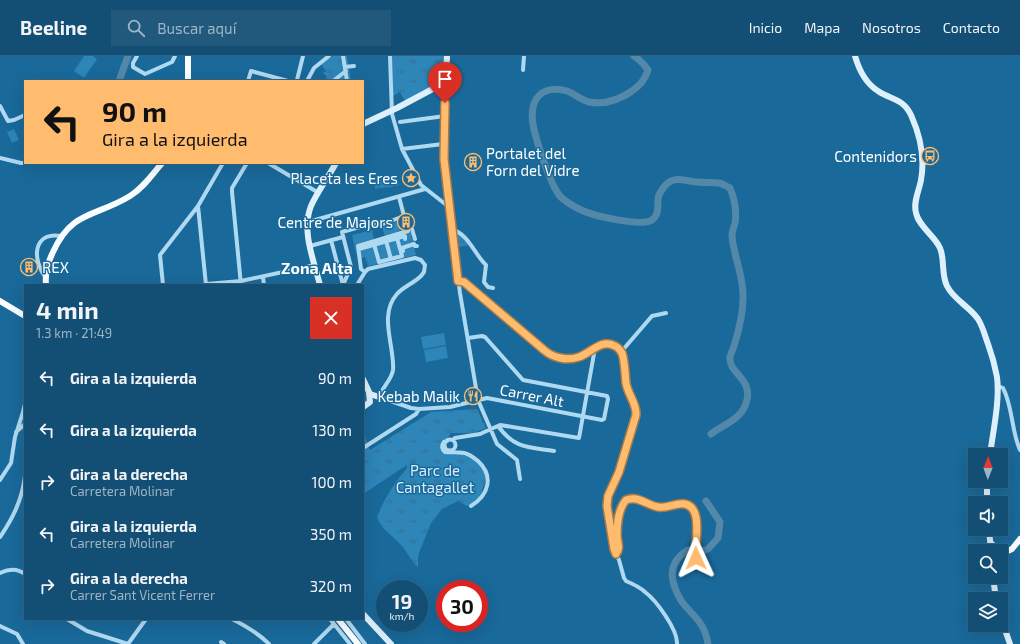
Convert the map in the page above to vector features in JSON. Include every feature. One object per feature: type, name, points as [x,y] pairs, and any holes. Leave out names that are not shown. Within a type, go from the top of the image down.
[{"type":"main road","points":[[188,56],[188,80]]},
{"type":"main road","points":[[364,124],[392,111],[444,83],[446,78],[447,56]]},
{"type":"main road","points":[[855,56],[864,77],[872,87],[901,102],[907,108],[917,133],[923,163],[915,206],[916,215],[939,245],[942,253],[945,281],[950,292],[975,316],[982,327],[995,366],[998,386],[991,448]]},
{"type":"main road","points":[[46,282],[50,260],[62,236],[70,227],[80,218],[135,193],[144,185],[161,164]]},
{"type":"main road","points":[[320,284],[307,232],[308,222],[310,210],[335,164]]},
{"type":"main road","points":[[0,301],[24,315]]},
{"type":"main road","points":[[14,309],[24,312]]},
{"type":"main road","points":[[364,380],[370,400],[369,404],[364,406]]},
{"type":"main road","points":[[369,393],[373,396],[379,397]]},
{"type":"main road","points":[[990,536],[990,544]]},
{"type":"main road","points":[[1008,550],[1012,549],[1020,539]]},
{"type":"main road","points":[[990,541],[993,544]]},
{"type":"main road","points":[[364,615],[391,644]]},
{"type":"main road","points":[[336,622],[358,644]]},
{"type":"main road","points":[[1006,632],[1010,644]]},
{"type":"street","points":[[137,56],[133,63],[133,67],[145,74],[172,62],[175,56]]},
{"type":"street","points":[[297,80],[303,56]]},
{"type":"street","points":[[308,80],[314,68],[329,56]]},
{"type":"street","points":[[343,56],[348,68],[347,80]]},
{"type":"street","points":[[390,56],[392,111],[402,149],[419,182],[425,189],[449,208]]},
{"type":"street","points":[[523,70],[524,56]]},
{"type":"street","points":[[334,80],[348,68]]},
{"type":"street","points":[[248,80],[251,71],[284,80]]},
{"type":"street","points":[[444,83],[445,116],[443,144],[451,229],[478,400],[497,444],[517,460],[520,479]]},
{"type":"street","points":[[0,106],[6,119],[10,122],[24,115]]},
{"type":"street","points":[[400,122],[445,116]]},
{"type":"street","points":[[402,149],[443,144]]},
{"type":"street","points":[[0,158],[24,163]]},
{"type":"street","points":[[163,284],[160,255],[198,206],[222,164]]},
{"type":"street","points":[[241,283],[232,188],[246,164]]},
{"type":"street","points":[[270,164],[319,193]]},
{"type":"street","points":[[308,222],[425,189]]},
{"type":"street","points":[[365,272],[361,269],[358,246],[408,231],[399,197]]},
{"type":"street","points":[[198,206],[206,284],[241,283],[315,265]]},
{"type":"street","points":[[344,284],[352,268],[342,237],[344,231],[370,224],[383,224],[404,216]]},
{"type":"street","points":[[451,229],[455,230],[466,238],[477,255],[486,265],[484,282],[488,287],[493,288]]},
{"type":"street","points":[[412,230],[415,239]]},
{"type":"street","points":[[46,282],[39,265],[37,256],[38,247],[41,241],[45,238],[62,236]]},
{"type":"street","points":[[359,249],[405,236],[405,239]]},
{"type":"street","points":[[310,246],[342,237]]},
{"type":"street","points":[[374,244],[379,262],[391,259],[402,256],[397,238]]},
{"type":"street","points":[[331,240],[343,284]]},
{"type":"street","points":[[386,241],[391,259]]},
{"type":"street","points":[[404,256],[402,248],[414,244],[417,246]]},
{"type":"street","points":[[358,284],[368,269],[413,256],[421,260],[425,269],[421,276],[399,292],[392,301],[388,329],[393,370],[379,397],[369,404]]},
{"type":"street","points":[[263,277],[264,284]]},
{"type":"street","points":[[458,281],[464,282],[549,354],[561,358],[575,358],[601,345],[609,344],[617,347],[621,352],[627,390],[637,409],[619,472],[608,496],[614,549],[624,578],[626,581],[646,593],[656,603],[669,622],[677,639],[677,644]]},
{"type":"street","points":[[621,352],[652,316],[666,313]]},
{"type":"street","points":[[468,338],[485,337],[523,380],[587,392]]},
{"type":"street","points":[[471,506],[484,495],[488,477],[486,470],[475,459],[467,454],[445,452],[442,446],[444,442],[455,438],[480,434],[500,425],[579,438],[595,348]]},
{"type":"street","points":[[998,386],[1003,388],[1007,396],[1015,438],[1020,450]]},
{"type":"street","name":"Carrer Alt","points":[[379,397],[411,408],[450,407],[487,398],[603,420],[607,405],[607,396],[587,392]]},
{"type":"street","points":[[0,480],[10,463],[16,433],[24,407]]},
{"type":"street","points":[[364,447],[416,414],[419,408]]},
{"type":"street","points":[[22,412],[24,416]]},
{"type":"street","points":[[16,433],[24,425]]},
{"type":"street","points":[[498,426],[506,437],[519,445],[554,452]]},
{"type":"street","points":[[447,441],[445,443],[445,447],[451,450],[456,446],[453,440]]},
{"type":"street","points":[[0,538],[14,515],[24,483]]},
{"type":"street","points":[[616,554],[619,548],[617,539],[618,524],[622,504],[626,500],[634,498],[660,508],[688,504],[696,515],[696,554]]},
{"type":"street","points":[[0,573],[13,570],[21,571],[24,573]]},
{"type":"street","points":[[69,620],[82,628],[128,644],[145,620]]},
{"type":"street","points":[[234,620],[258,634],[269,644]]},
{"type":"street","points":[[347,620],[365,644]]},
{"type":"street","points":[[314,644],[336,622],[350,644]]},
{"type":"street","points":[[0,626],[17,634],[23,644]]},
{"type":"green space","points":[[84,56],[93,56],[97,59],[84,78],[74,71]]},
{"type":"green space","points":[[333,56],[347,56],[351,80],[337,80],[336,78],[327,80],[327,77],[323,73],[326,71],[321,64]]},
{"type":"green space","points":[[392,56],[445,56],[444,73],[438,83],[405,101],[400,92],[393,96]]},
{"type":"green space","points":[[14,129],[19,140],[12,143],[7,132]]},
{"type":"green space","points":[[396,175],[399,185],[375,189],[375,181]]},
{"type":"green space","points":[[401,221],[404,231],[385,236],[382,227]]},
{"type":"green space","points":[[372,230],[374,239],[354,245],[352,235]]},
{"type":"green space","points":[[410,232],[416,255],[368,266],[365,257],[361,258],[361,271],[360,270],[354,245],[360,243],[362,246]]},
{"type":"green space","points":[[459,234],[470,245],[457,247],[456,235]]},
{"type":"green space","points":[[444,333],[446,345],[423,349],[421,337]]},
{"type":"green space","points":[[446,346],[448,358],[426,362],[424,350]]},
{"type":"green space","name":"Parc de Cantagallet","points":[[477,409],[486,428],[474,433],[451,433],[443,444],[443,448],[447,451],[469,455],[484,469],[486,479],[480,497],[471,506],[467,506],[458,501],[442,509],[431,523],[419,553],[418,567],[400,543],[385,530],[377,517],[386,497],[407,468],[407,465],[364,493],[364,434],[370,450],[431,412]]},
{"type":"waterway","points":[[119,80],[128,56]]},
{"type":"waterway","points":[[634,56],[642,62],[648,70],[642,82],[632,91],[617,99],[601,103],[586,101],[570,92],[563,90],[555,89],[543,92],[534,104],[532,117],[534,131],[548,173],[559,195],[578,209],[596,215],[617,220],[638,222],[652,220],[655,217],[658,208],[658,198],[660,193],[667,184],[674,180],[719,183],[730,188],[736,209],[736,218],[732,234],[733,243],[743,290],[740,322],[730,357],[730,363],[743,381],[748,392],[745,407],[742,412],[711,434]]},
{"type":"waterway","points":[[706,501],[720,522],[718,538],[708,549],[699,552],[688,550],[681,555],[673,567],[672,574],[678,595],[702,626],[708,644]]},
{"type":"tunnel","points":[[411,232],[414,244]]},
{"type":"place","name":"Contenidors","points":[[930,156]]},
{"type":"place","name":"Portalet del Forn del Vidre","points":[[473,162]]},
{"type":"place","name":"Placeta les Eres","points":[[411,178]]},
{"type":"place","name":"Centre de Majors","points":[[406,222]]},
{"type":"place","name":"REX","points":[[29,267]]},
{"type":"place","name":"Kebab Malik","points":[[473,396]]},
{"type":"district","name":"Zona Alta","points":[[317,267]]},
{"type":"route","points":[[445,103],[443,144],[444,159],[458,281],[464,282],[546,353],[552,356],[566,359],[580,357],[603,344],[614,345],[620,349],[623,358],[627,390],[637,409],[619,472],[608,496],[607,506],[614,549],[616,554],[618,553],[619,548],[617,534],[622,504],[628,499],[634,498],[660,508],[688,504],[696,515],[696,558]]}]
